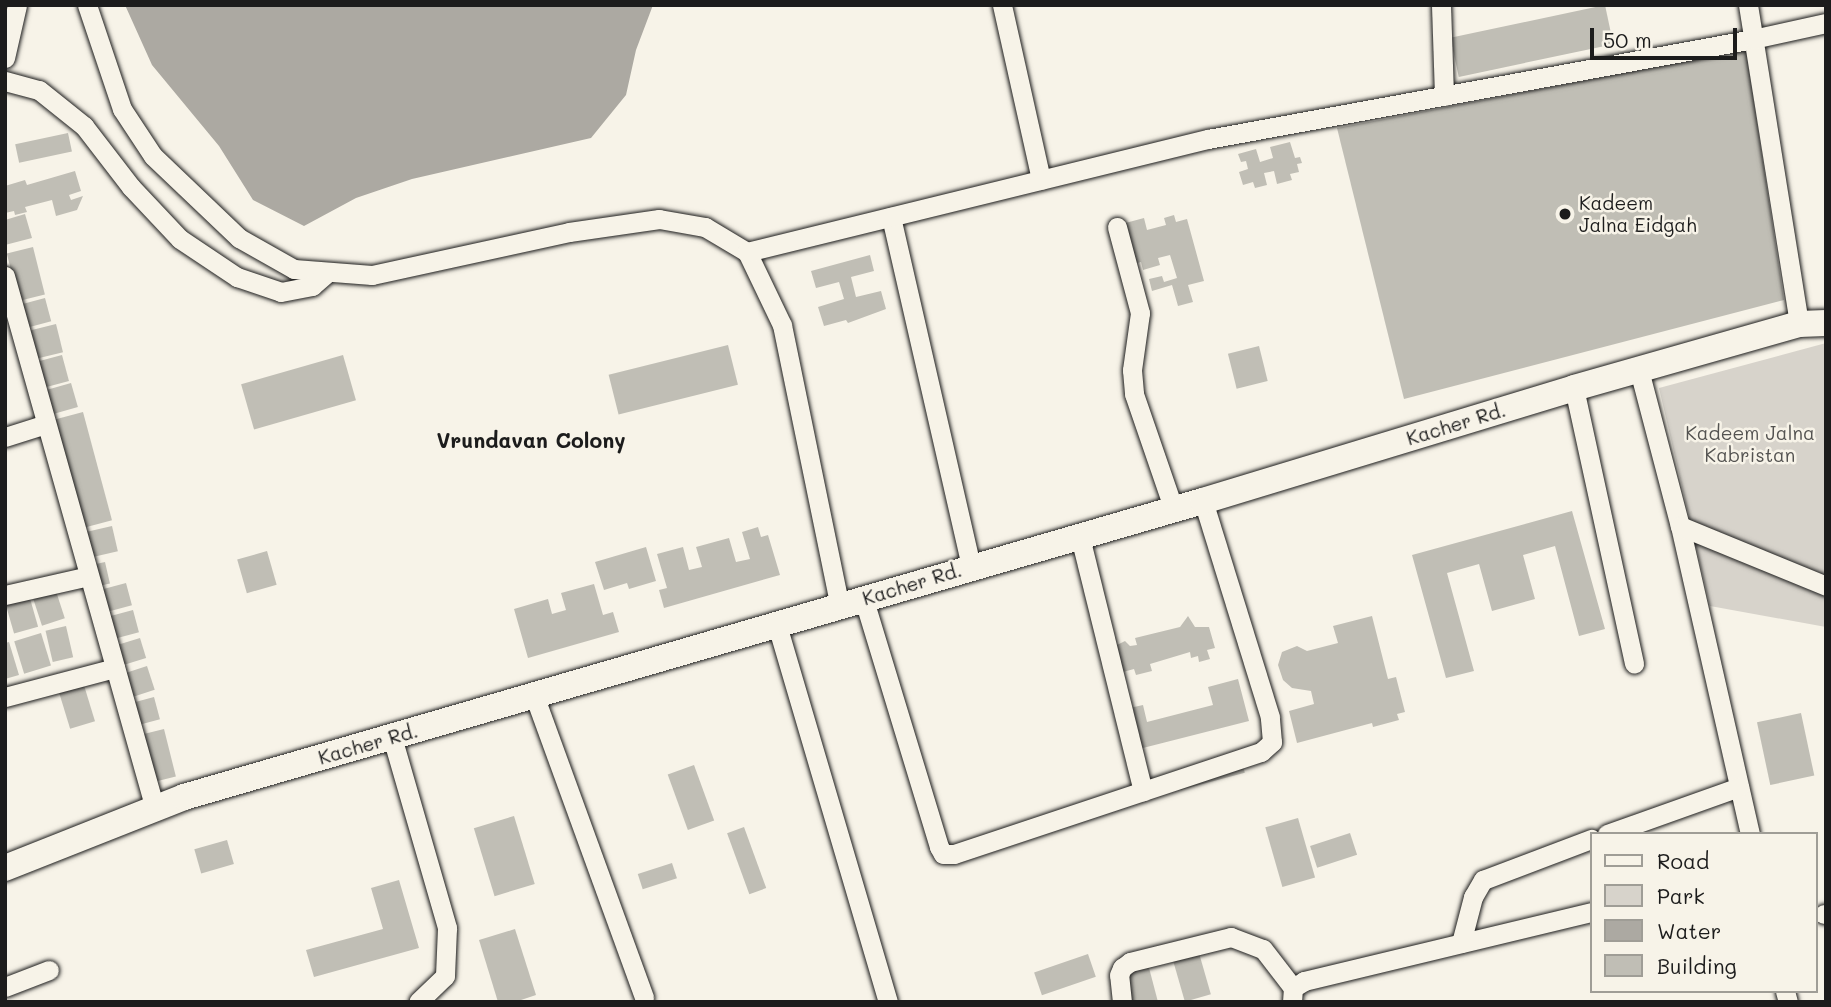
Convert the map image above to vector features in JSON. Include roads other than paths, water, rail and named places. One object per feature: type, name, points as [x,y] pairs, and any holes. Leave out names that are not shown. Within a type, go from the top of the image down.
[{"type":"main road","name":"Kacher Rd.","points":[[5,868],[184,797],[971,566],[1174,510],[1574,388],[1799,324],[1826,323]]},
{"type":"street","points":[[5,58],[17,5]]},
{"type":"street","points":[[86,5],[122,109],[153,156],[239,238],[294,269],[372,275],[569,232],[659,219],[705,227],[747,252],[782,325],[852,603],[943,854],[954,854],[1261,752],[1272,742],[1270,717],[1203,501]]},
{"type":"street","points":[[1002,5],[1041,180]]},
{"type":"street","points":[[1441,5],[1444,96]]},
{"type":"street","points":[[1748,5],[1799,324]]},
{"type":"street","points":[[747,252],[1208,139],[1754,39],[1826,23]]},
{"type":"street","points":[[5,81],[39,90],[84,126],[131,187],[180,239],[236,277],[281,292],[312,286],[328,272]]},
{"type":"street","points":[[891,217],[971,566]]},
{"type":"street","points":[[1117,227],[1140,313],[1132,383],[1174,510]]},
{"type":"street","points":[[5,276],[11,322],[46,424],[155,809]]},
{"type":"street","points":[[1639,370],[1680,526],[1750,832]]},
{"type":"street","points":[[1574,388],[1634,664]]},
{"type":"street","points":[[5,437],[46,424]]},
{"type":"street","points":[[1680,526],[1826,586]]},
{"type":"street","points":[[1080,537],[1143,791]]},
{"type":"street","points":[[5,595],[89,576]]},
{"type":"street","points":[[777,625],[888,1002]]},
{"type":"street","points":[[5,697],[115,668]]},
{"type":"street","points":[[534,695],[644,998]]},
{"type":"street","points":[[392,737],[447,928],[445,976],[418,1002]]},
{"type":"street","points":[[1613,832],[1739,787]]},
{"type":"street","points":[[1461,943],[1473,897],[1483,880],[1590,839]]},
{"type":"street","points":[[1122,1002],[1119,975],[1122,968],[1130,962],[1231,937],[1263,949],[1292,995],[1304,981],[1590,912]]},
{"type":"street","points":[[5,987],[49,970]]},
{"type":"water","points":[[125,5],[653,5],[636,50],[626,95],[591,138],[412,179],[356,198],[304,226],[253,200],[219,146],[152,65]]},
{"type":"place","name":"Kadeem Jalna Eidgah","points":[[1565,214]]},
{"type":"district","name":"Vrundavan Colony","points":[[531,440]]},
{"type":"park label","name":"Kadeem Jalna Kabristan","points":[[1750,444]]}]
